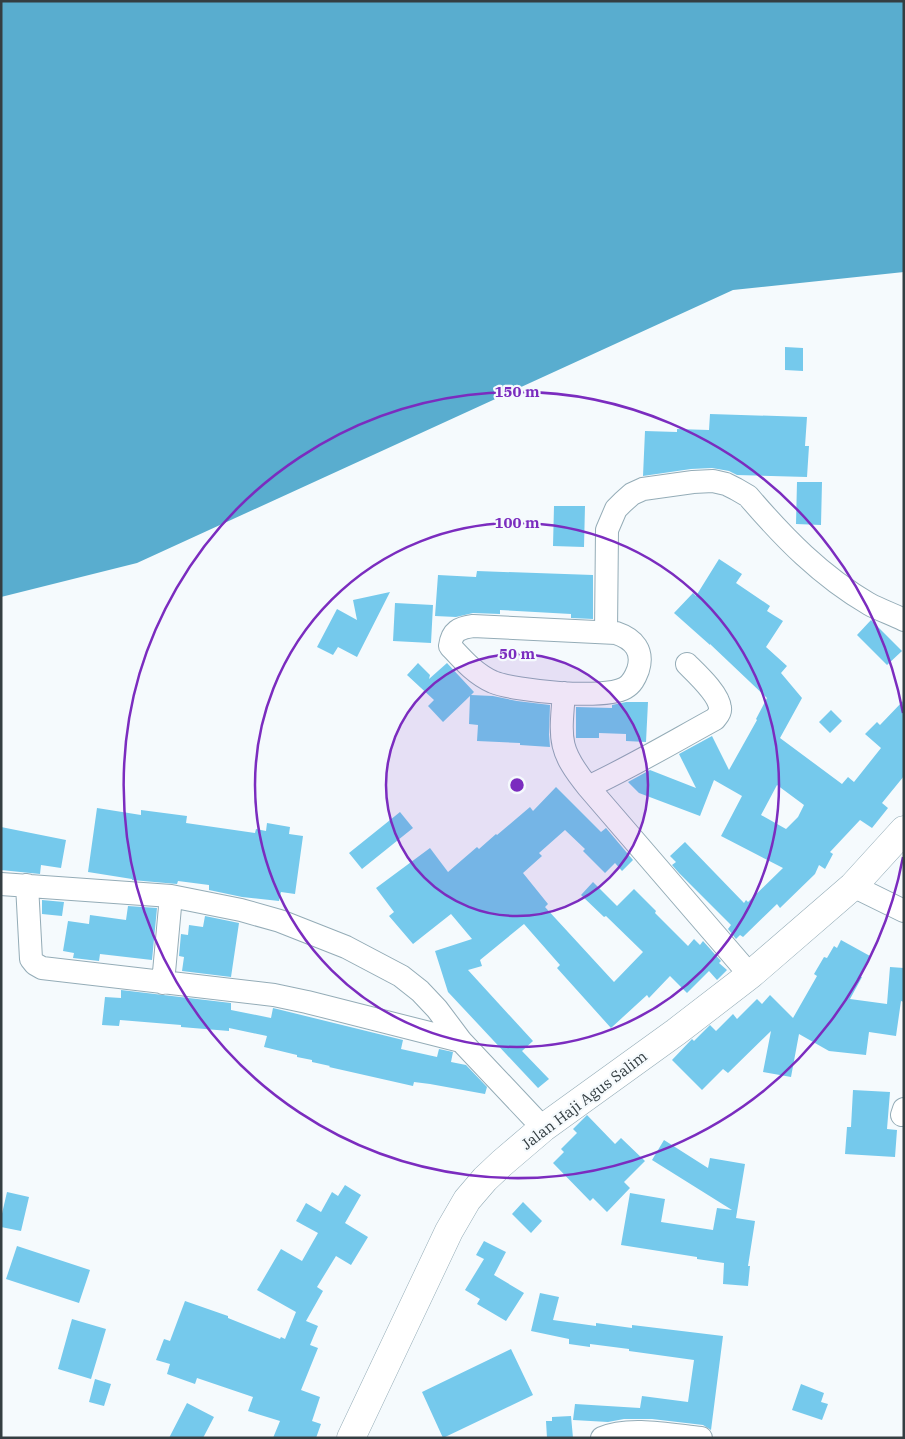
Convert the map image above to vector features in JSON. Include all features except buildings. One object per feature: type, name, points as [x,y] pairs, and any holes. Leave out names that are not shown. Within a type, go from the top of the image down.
[{"type":"main road","name":"Jalan Haji Agus Salim","points":[[351,1438],[457,1216],[484,1179],[543,1128],[668,1038],[750,975],[853,886],[904,830]]},
{"type":"street","points":[[606,632],[607,536],[611,519],[616,509],[632,494],[643,489],[660,485],[713,481],[736,489],[748,496],[805,558],[846,590],[871,605],[904,620]]},
{"type":"street","points":[[473,626],[606,632],[626,637],[632,641],[638,650],[640,664],[629,686],[619,691],[564,693],[506,686],[494,682],[479,674],[460,657],[450,646],[451,637],[464,627],[473,626]]},
{"type":"street","points":[[588,787],[628,768],[650,753],[715,719],[719,714],[720,708],[716,698],[703,680],[686,664]]},
{"type":"street","points":[[564,693],[562,736],[564,750],[569,761],[588,787],[750,975]]},
{"type":"street","points":[[1,884],[171,896],[241,910],[280,921],[346,947],[401,976],[420,991],[437,1009],[461,1041],[543,1128]]},
{"type":"street","points":[[27,885],[31,959],[42,968],[274,995],[461,1041]]},
{"type":"street","points":[[853,886],[904,911]]},
{"type":"street","points":[[164,983],[171,896]]},
{"type":"street","points":[[602,1438],[617,1433],[632,1432],[701,1438]]},
{"type":"water","points":[[1,1],[904,1],[904,272],[733,290],[137,563],[1,597]]}]
